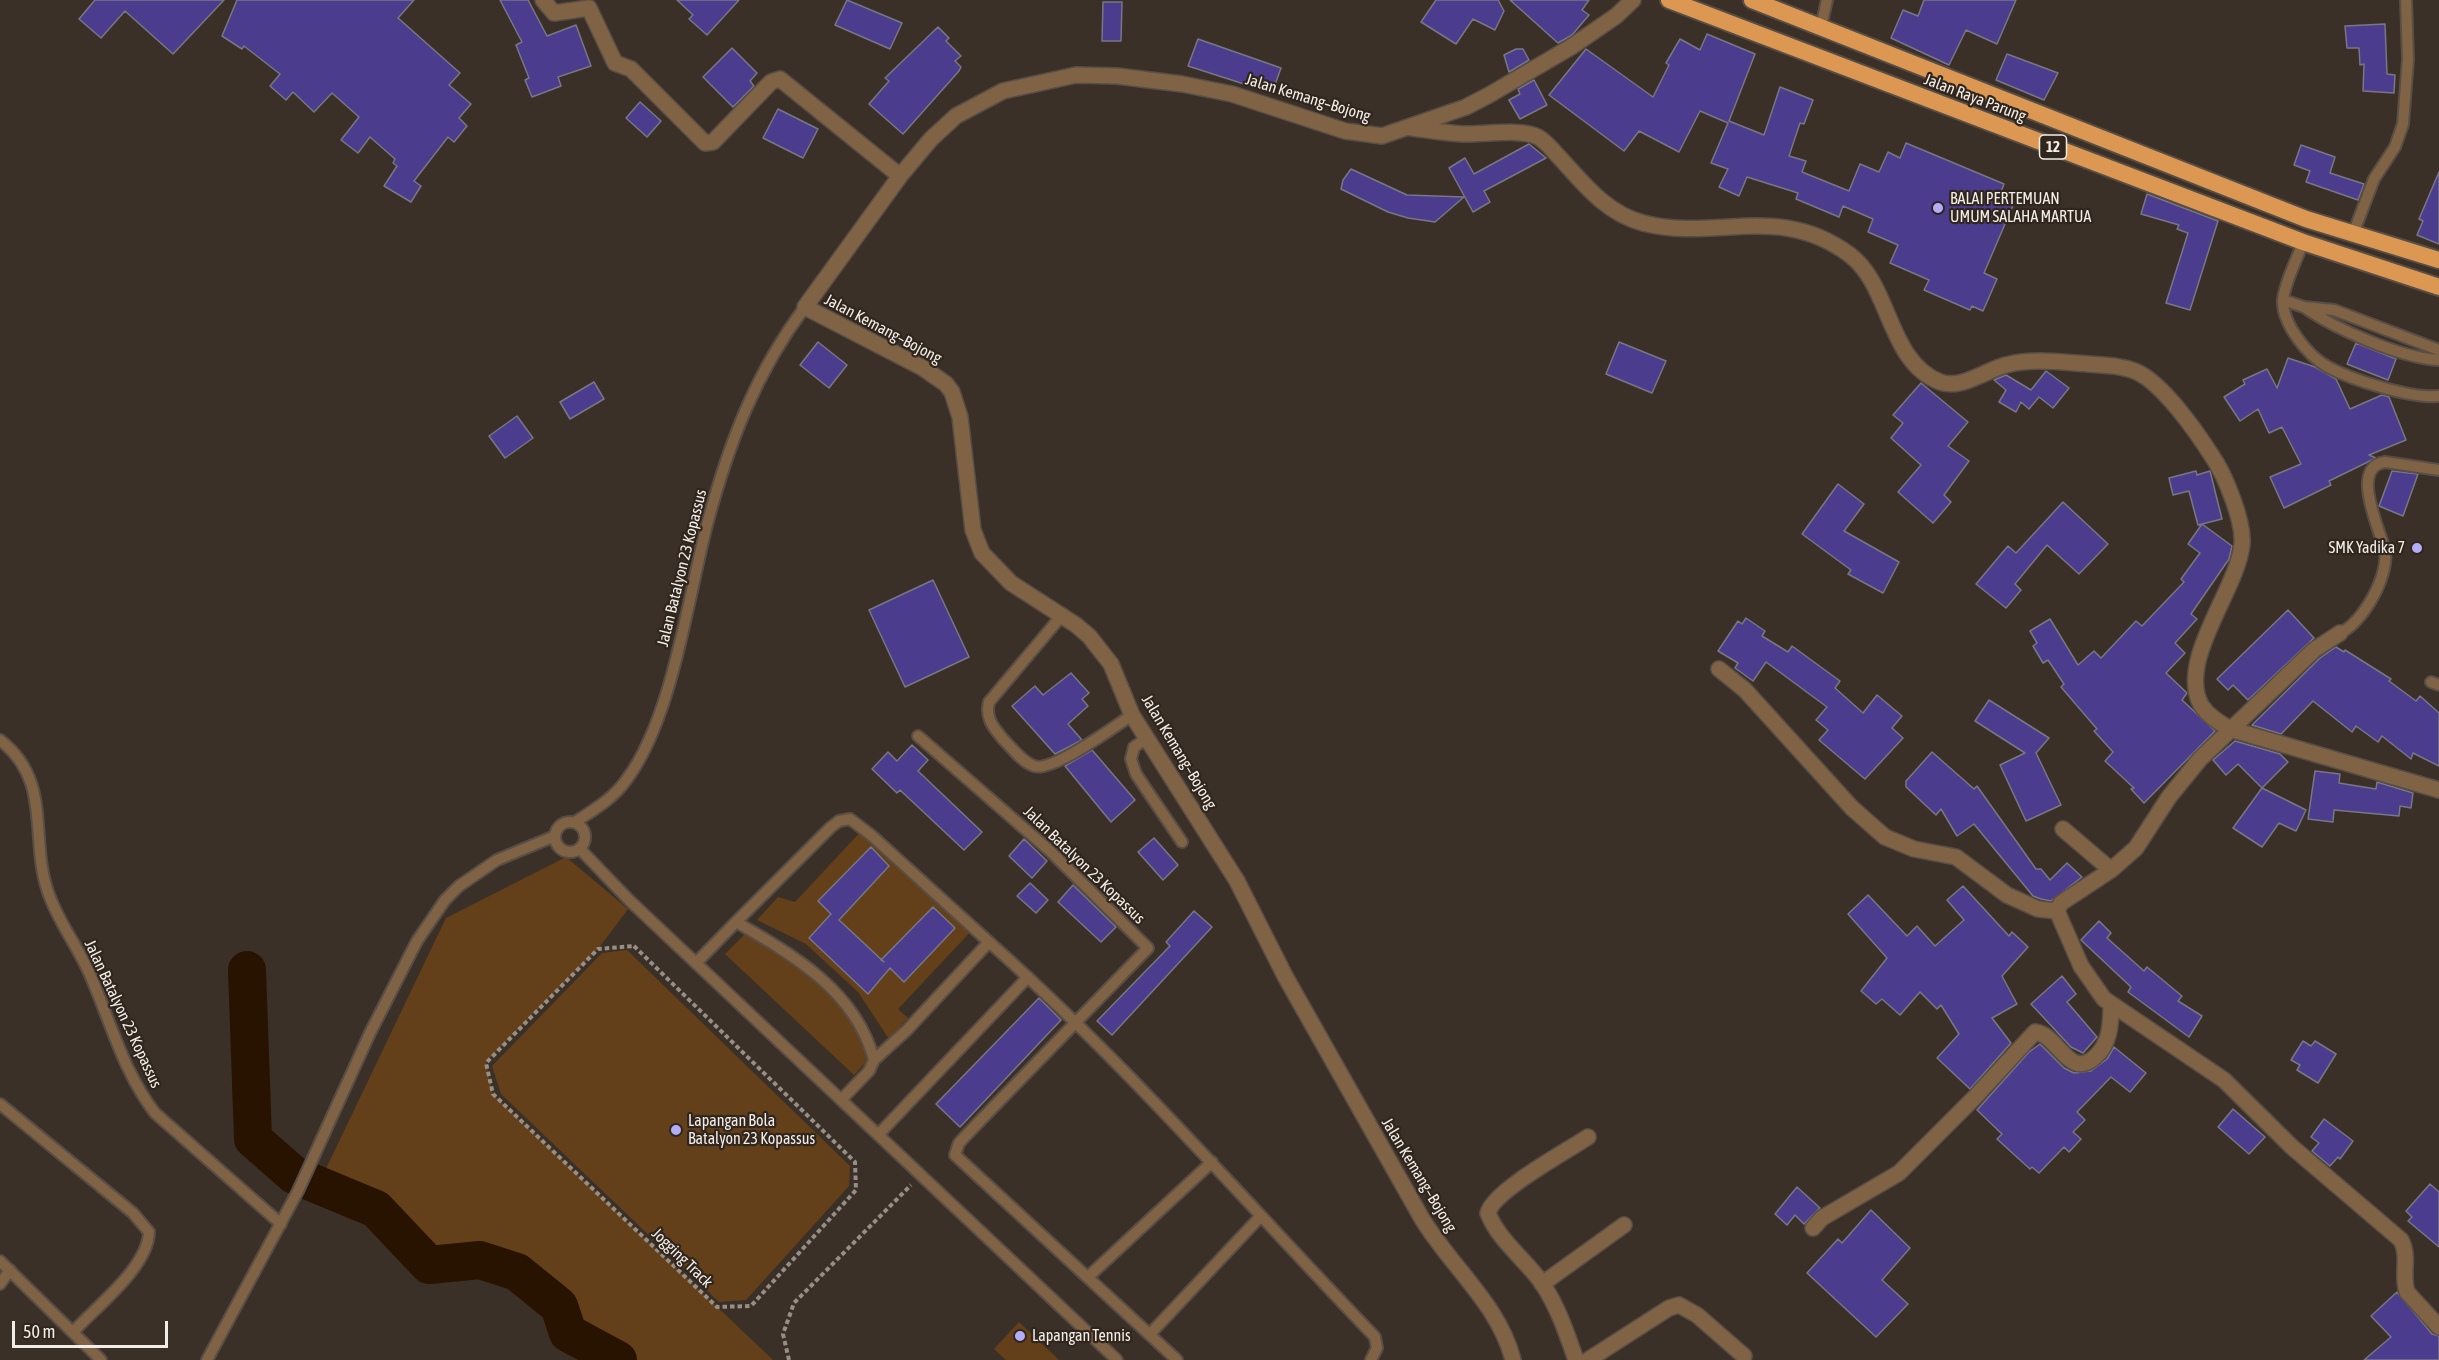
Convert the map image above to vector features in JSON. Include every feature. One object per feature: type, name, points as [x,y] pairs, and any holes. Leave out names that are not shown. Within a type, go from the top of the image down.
[{"type":"highway","name":"Jalan Raya Parung","points":[[1669,0],[2302,242],[2439,287]]},
{"type":"highway","name":"Jalan Raya Parung","points":[[1752,0],[2306,219],[2439,260]]},
{"type":"highway","points":[[2302,242],[2306,219]]},
{"type":"street","points":[[543,0],[554,13],[590,10],[616,65],[631,69],[705,143],[713,142],[777,78],[900,176]]},
{"type":"street","name":"Jalan Kemang–Bojong","points":[[1513,1360],[1492,1311],[1434,1238],[1285,976],[1237,881],[1132,715],[1111,664],[1089,636],[1063,614],[1011,582],[982,553],[973,530],[960,417],[952,392],[946,384],[904,358],[805,307],[900,176],[931,139],[967,108],[1003,91],[1076,75],[1117,76],[1182,84],[1232,94],[1360,135],[1382,136],[1466,107],[1489,95],[1570,47],[1616,16],[1633,0]]},
{"type":"street","points":[[1409,128],[1461,134],[1534,135],[1549,146],[1612,211],[1642,223],[1671,229],[1770,225],[1811,234],[1853,257],[1874,287],[1908,355],[1923,370],[1941,382],[1965,381],[2006,365],[2029,361],[2122,367],[2144,376],[2174,405],[2213,456],[2241,527],[2240,556],[2215,611],[2197,668],[2196,692],[2206,711],[2230,729],[2439,790]]},
{"type":"street","points":[[2340,633],[2314,650],[2254,710],[2230,729],[2180,783],[2136,848],[2111,870],[2067,898],[2057,911],[2059,922],[2086,976],[2111,1005],[2183,1050],[2224,1080],[2292,1147],[2401,1240],[2406,1254],[2405,1285],[2407,1292],[2439,1327]]},
{"type":"street","points":[[1719,669],[1745,690],[1770,715],[1852,808],[1885,837],[1914,849],[1956,857],[2007,895],[2038,909],[2057,911]]},
{"type":"street","points":[[2063,829],[2111,870]]},
{"type":"street","points":[[1813,1228],[1822,1218],[1899,1173],[1975,1097],[2035,1032],[2045,1035],[2068,1060],[2078,1064],[2087,1063],[2103,1047],[2111,1027],[2111,1005]]},
{"type":"street","points":[[1576,1360],[1557,1310],[1542,1284],[1490,1220],[1488,1214],[1490,1206],[1504,1193],[1588,1137]]},
{"type":"street","points":[[1542,1284],[1624,1225]]},
{"type":"street","points":[[1588,1360],[1669,1308],[1679,1305],[1697,1315],[1744,1356]]},
{"type":"lane","points":[[1821,27],[1827,0]]},
{"type":"lane","points":[[2353,234],[2374,179],[2395,147],[2403,124],[2408,59],[2406,0]]},
{"type":"lane","points":[[2302,242],[2283,300],[2291,328],[2300,342],[2328,367],[2407,395],[2439,396]]},
{"type":"lane","points":[[2283,300],[2304,307],[2334,310],[2439,350]]},
{"type":"lane","name":"Jalan Batalyon 23 Kopassus","points":[[575,822],[619,789],[646,745],[669,683],[708,521],[736,432],[765,367],[782,338],[805,307]]},
{"type":"lane","points":[[2304,307],[2338,328],[2420,359],[2439,360]]},
{"type":"lane","points":[[2340,633],[2359,619],[2373,596],[2384,570],[2385,554],[2369,502],[2368,476],[2379,462],[2439,470]]},
{"type":"lane","points":[[1063,614],[989,702],[986,711],[995,729],[1025,762],[1036,768],[1044,767],[1066,756],[1132,715]]},
{"type":"lane","name":"Jalan Batalyon 23 Kopassus","points":[[918,736],[1050,851],[1148,948],[959,1143],[955,1155],[1177,1360]]},
{"type":"lane","points":[[1146,739],[1134,747],[1132,766],[1182,842]]},
{"type":"lane","name":"Jalan Batalyon 23 Kopassus","points":[[0,740],[17,755],[33,784],[47,891],[91,975],[139,1090],[155,1113],[281,1224]]},
{"type":"lane","points":[[696,963],[831,827],[839,821],[850,819],[864,829],[1028,977],[1212,1162],[1260,1217],[1375,1337],[1377,1348],[1371,1360]]},
{"type":"lane","points":[[566,822],[575,822],[581,826],[585,838],[580,849],[575,852],[563,851],[555,842],[555,836],[558,827],[566,822]]},
{"type":"lane","points":[[207,1360],[298,1191],[401,969],[417,941],[445,900],[459,886],[497,861],[555,836]]},
{"type":"lane","points":[[580,849],[696,963],[1117,1360]]},
{"type":"lane","points":[[736,922],[799,959],[834,989],[868,1043],[874,1060]]},
{"type":"lane","points":[[841,1100],[869,1071],[874,1060],[907,1030],[989,942]]},
{"type":"lane","points":[[878,1136],[1028,977]]},
{"type":"lane","points":[[0,1104],[133,1213],[149,1232],[149,1242],[133,1270],[74,1331]]},
{"type":"lane","points":[[1088,1277],[1212,1162]]},
{"type":"lane","points":[[1150,1334],[1260,1217]]},
{"type":"lane","points":[[0,1261],[74,1331],[101,1360]]},
{"type":"lane","points":[[0,1284],[10,1270]]},
{"type":"path","name":"Jogging Track","points":[[634,946],[855,1162],[856,1190],[751,1306],[717,1307],[493,1094],[486,1063],[598,949],[634,946]]},
{"type":"path","points":[[789,1360],[783,1334],[794,1303],[920,1176]]},
{"type":"shaded area","points":[[867,825],[975,927],[898,1009],[908,1018],[889,1039],[858,992],[806,944],[757,920],[778,897],[795,902]]},
{"type":"shaded area","points":[[566,857],[628,909],[598,949],[486,1062],[493,1094],[773,1360],[631,1360],[627,1346],[577,1323],[567,1292],[520,1260],[485,1249],[432,1257],[408,1225],[379,1201],[322,1177],[446,918]]},
{"type":"shaded area","points":[[747,932],[801,959],[854,1006],[876,1051],[854,1075],[725,954]]},
{"type":"shaded area","name":"Lapangan Bola Batalyon 23 Kopassus","points":[[627,950],[850,1166],[849,1186],[746,1300],[719,1302],[501,1094],[492,1066],[602,953]]},
{"type":"shaded area","name":"Lapangan Tennis","points":[[1019,1322],[1059,1360],[1006,1360],[994,1349]]},
{"type":"building","points":[[95,0],[224,0],[173,54],[125,11],[101,38],[79,19]]},
{"type":"building","points":[[237,0],[414,0],[398,18],[460,73],[449,85],[471,104],[459,118],[467,126],[454,142],[448,137],[414,181],[421,186],[411,202],[384,186],[397,166],[393,163],[395,159],[370,137],[358,153],[341,140],[359,117],[332,93],[314,112],[293,92],[286,100],[270,86],[280,74],[244,46],[242,49],[222,36]]},
{"type":"building","points":[[500,0],[528,0],[547,36],[576,25],[591,66],[558,77],[561,86],[532,97],[525,80],[529,78],[516,45],[522,42]]},
{"type":"building","points":[[677,0],[739,0],[707,35],[689,19],[693,15]]},
{"type":"building","points":[[847,0],[902,23],[890,49],[835,25]]},
{"type":"building","points":[[1436,0],[1498,0],[1504,11],[1495,30],[1473,19],[1456,44],[1421,22]]},
{"type":"building","points":[[1510,0],[1589,0],[1582,10],[1589,15],[1572,35],[1558,43]]},
{"type":"building","points":[[1924,0],[2016,0],[1997,44],[1966,30],[1949,65],[1891,38],[1903,10],[1918,16]]},
{"type":"building","points":[[1103,2],[1122,2],[1121,41],[1102,41]]},
{"type":"building","points":[[2385,24],[2387,74],[2395,75],[2394,93],[2363,91],[2364,64],[2360,65],[2359,48],[2347,48],[2345,26]]},
{"type":"building","points":[[938,27],[949,38],[946,41],[961,56],[955,61],[961,67],[903,134],[869,104],[889,81],[885,78]]},
{"type":"building","points":[[1707,34],[1755,54],[1729,121],[1764,135],[1780,87],[1813,100],[1804,124],[1800,123],[1789,156],[1806,161],[1802,172],[1849,191],[1860,164],[1879,172],[1888,152],[1900,158],[1906,143],[2004,184],[1999,197],[2014,203],[1984,273],[1997,279],[1983,311],[1972,306],[1970,310],[1924,290],[1929,280],[1890,263],[1898,245],[1868,232],[1873,219],[1843,206],[1839,217],[1796,199],[1798,193],[1747,177],[1739,196],[1719,187],[1728,169],[1711,163],[1728,123],[1700,111],[1679,152],[1639,131],[1624,151],[1549,95],[1586,49],[1653,97],[1669,65],[1666,63],[1680,39],[1700,50]]},
{"type":"building","points":[[1198,39],[1281,68],[1272,93],[1188,66]]},
{"type":"building","points":[[732,48],[757,73],[750,81],[754,86],[733,107],[703,77]]},
{"type":"building","points":[[1516,49],[1523,49],[1529,60],[1509,72],[1504,55]]},
{"type":"building","points":[[2007,54],[2058,73],[2044,100],[1996,80]]},
{"type":"building","points":[[1534,80],[1547,105],[1520,119],[1509,100],[1520,94],[1518,89]]},
{"type":"building","points":[[640,102],[661,121],[647,137],[626,118]]},
{"type":"building","points":[[778,109],[818,129],[803,158],[763,138]]},
{"type":"building","points":[[1529,144],[1546,158],[1484,191],[1490,202],[1473,212],[1449,168],[1465,158],[1474,174]]},
{"type":"building","points":[[2301,145],[2335,157],[2330,173],[2364,184],[2358,200],[2306,182],[2310,171],[2294,165]]},
{"type":"building","points":[[1351,169],[1407,195],[1464,197],[1435,222],[1408,218],[1388,212],[1341,189],[1343,180]]},
{"type":"building","points":[[2439,172],[2439,244],[2417,235],[2423,221],[2419,219]]},
{"type":"building","points":[[2147,194],[2218,221],[2190,310],[2166,303],[2188,233],[2177,229],[2179,225],[2141,214]]},
{"type":"building","points":[[818,342],[847,365],[829,388],[800,365]]},
{"type":"building","points":[[1619,342],[1666,361],[1652,393],[1606,374]]},
{"type":"building","points":[[2356,343],[2396,359],[2388,380],[2347,364]]},
{"type":"building","points":[[2288,358],[2315,367],[2336,379],[2350,409],[2382,395],[2389,397],[2406,440],[2369,455],[2376,458],[2329,481],[2331,485],[2284,508],[2270,477],[2301,464],[2282,427],[2269,433],[2258,409],[2240,421],[2224,397],[2245,384],[2243,380],[2267,369],[2277,388]]},
{"type":"building","points":[[2046,371],[2069,388],[2053,408],[2039,397],[2029,409],[2021,402],[2016,412],[1999,402],[2006,390],[1994,380],[2006,375],[2031,390]]},
{"type":"building","points":[[594,382],[604,399],[570,419],[560,402]]},
{"type":"building","points":[[1921,383],[1968,422],[1948,446],[1969,461],[1944,495],[1951,502],[1933,523],[1898,492],[1921,465],[1891,438],[1903,423],[1893,415]]},
{"type":"building","points":[[517,416],[533,438],[505,458],[489,436]]},
{"type":"building","points":[[2196,471],[2197,475],[2210,471],[2222,519],[2198,525],[2189,491],[2173,495],[2169,478]]},
{"type":"building","points":[[2392,471],[2418,474],[2403,516],[2379,506]]},
{"type":"building","points":[[1838,484],[1864,504],[1844,531],[1899,562],[1883,593],[1848,574],[1851,570],[1802,534]]},
{"type":"building","points":[[2063,502],[2108,544],[2079,574],[2047,545],[2015,584],[2021,590],[2006,608],[1976,584],[2008,546],[2016,553]]},
{"type":"building","points":[[2202,524],[2232,546],[2229,559],[2191,614],[2197,619],[2175,643],[2185,653],[2166,673],[2187,693],[2182,700],[2215,731],[2144,803],[2131,789],[2134,788],[2105,761],[2113,752],[2094,731],[2097,729],[2061,687],[2064,684],[2048,660],[2043,663],[2033,646],[2037,643],[2030,631],[2050,619],[2078,665],[2094,651],[2101,658],[2136,621],[2142,626],[2184,582],[2181,579],[2200,553],[2188,544]]},
{"type":"building","points":[[933,580],[969,657],[905,687],[869,610]]},
{"type":"building","points":[[2288,610],[2314,638],[2248,700],[2233,685],[2228,690],[2217,679]]},
{"type":"building","points":[[1746,618],[1765,631],[1762,636],[1788,652],[1792,646],[1840,681],[1835,688],[1863,713],[1877,695],[1902,716],[1892,728],[1903,738],[1865,779],[1819,740],[1828,730],[1816,720],[1827,707],[1766,662],[1753,681],[1735,668],[1738,663],[1718,651],[1738,621],[1742,624]]},
{"type":"building","points":[[2336,647],[2344,652],[2345,650],[2391,679],[2389,681],[2416,701],[2420,696],[2439,713],[2439,766],[2413,753],[2411,759],[2382,736],[2378,742],[2356,726],[2352,732],[2313,701],[2281,734],[2252,725],[2320,658]]},
{"type":"building","points":[[1071,673],[1089,693],[1082,699],[1088,706],[1068,724],[1082,740],[1055,754],[1012,706],[1035,686],[1043,695]]},
{"type":"building","points":[[1989,700],[2049,738],[2036,753],[2061,805],[2026,821],[2000,765],[2025,753],[1975,721]]},
{"type":"building","points":[[2235,741],[2280,754],[2288,762],[2262,788],[2238,764],[2226,775],[2213,760]]},
{"type":"building","points":[[912,745],[928,760],[918,771],[982,832],[964,850],[900,790],[897,793],[872,769],[888,752],[897,761]]},
{"type":"building","points":[[1092,750],[1135,800],[1111,822],[1065,766]]},
{"type":"building","points":[[1932,752],[1974,789],[1977,786],[2036,869],[2041,869],[2050,880],[2067,863],[2082,877],[2051,901],[2041,899],[2033,896],[1974,824],[1957,836],[1941,809],[1936,815],[1906,787],[1906,781]]},
{"type":"building","points":[[2315,771],[2340,774],[2339,783],[2376,789],[2377,782],[2413,793],[2411,808],[2400,806],[2399,816],[2334,810],[2333,822],[2308,819]]},
{"type":"building","points":[[2262,788],[2306,810],[2296,831],[2279,823],[2262,847],[2233,828]]},
{"type":"building","points":[[1154,838],[1178,865],[1163,880],[1138,852]]},
{"type":"building","points":[[1024,839],[1047,861],[1032,878],[1009,856]]},
{"type":"building","points":[[871,847],[889,866],[839,920],[881,960],[933,907],[955,928],[904,982],[890,968],[868,994],[809,938],[831,914],[818,901]]},
{"type":"building","points":[[1030,883],[1048,900],[1036,913],[1017,896]]},
{"type":"building","points":[[1073,885],[1116,927],[1101,942],[1058,902]]},
{"type":"building","points":[[1963,886],[2009,936],[2012,932],[2028,947],[2002,976],[2017,1004],[1992,1018],[2011,1043],[1970,1089],[1937,1058],[1959,1034],[1941,1005],[1937,1009],[1920,992],[1900,1015],[1882,999],[1876,1004],[1861,991],[1887,958],[1848,914],[1868,895],[1907,936],[1917,926],[1935,946],[1964,920],[1947,900]]},
{"type":"building","points":[[1194,911],[1212,927],[1112,1035],[1097,1021],[1170,946],[1166,942]]},
{"type":"building","points":[[2099,921],[2111,933],[2107,938],[2144,971],[2147,967],[2182,996],[2178,1001],[2202,1016],[2189,1037],[2128,992],[2131,987],[2081,940]]},
{"type":"building","points":[[2062,976],[2076,994],[2067,1002],[2097,1037],[2083,1053],[2071,1047],[2031,1004]]},
{"type":"building","points":[[1039,998],[1061,1020],[960,1127],[936,1104]]},
{"type":"building","points":[[2303,1041],[2311,1046],[2315,1041],[2336,1054],[2318,1083],[2297,1070],[2300,1065],[2291,1060]]},
{"type":"building","points":[[2040,1044],[2064,1068],[2074,1073],[2091,1071],[2107,1059],[2114,1047],[2146,1073],[2130,1092],[2111,1077],[2077,1112],[2085,1120],[2073,1132],[2081,1139],[2069,1152],[2064,1147],[2039,1173],[2032,1167],[2030,1169],[1997,1139],[2002,1134],[1977,1110],[2029,1052]]},
{"type":"building","points":[[2233,1109],[2265,1137],[2249,1154],[2218,1127]]},
{"type":"building","points":[[2324,1119],[2353,1141],[2340,1159],[2338,1157],[2330,1166],[2312,1151],[2319,1143],[2311,1137]]},
{"type":"building","points":[[2430,1184],[2439,1192],[2439,1247],[2408,1221],[2412,1217],[2406,1211]]},
{"type":"building","points":[[1797,1187],[1820,1208],[1804,1224],[1795,1215],[1787,1225],[1775,1214]]},
{"type":"building","points":[[1871,1210],[1910,1248],[1882,1280],[1908,1304],[1876,1337],[1807,1273],[1838,1239],[1842,1243]]},
{"type":"building","points":[[2397,1292],[2432,1334],[2439,1336],[2439,1360],[2364,1360],[2391,1337],[2371,1316]]},
{"type":"waterway","points":[[247,970],[253,1139],[294,1175],[376,1209],[429,1265],[480,1260],[517,1272],[559,1306],[568,1333],[618,1360]]},
{"type":"place","name":"BALAI PERTEMUAN UMUM SALAHA MARTUA","points":[[1938,208]]},
{"type":"place","name":"SMK Yadika 7","points":[[2417,548]]},
{"type":"place","name":"Lapangan Bola Batalyon 23 Kopassus","points":[[676,1130]]},
{"type":"place","name":"Lapangan Tennis","points":[[1020,1336]]}]
